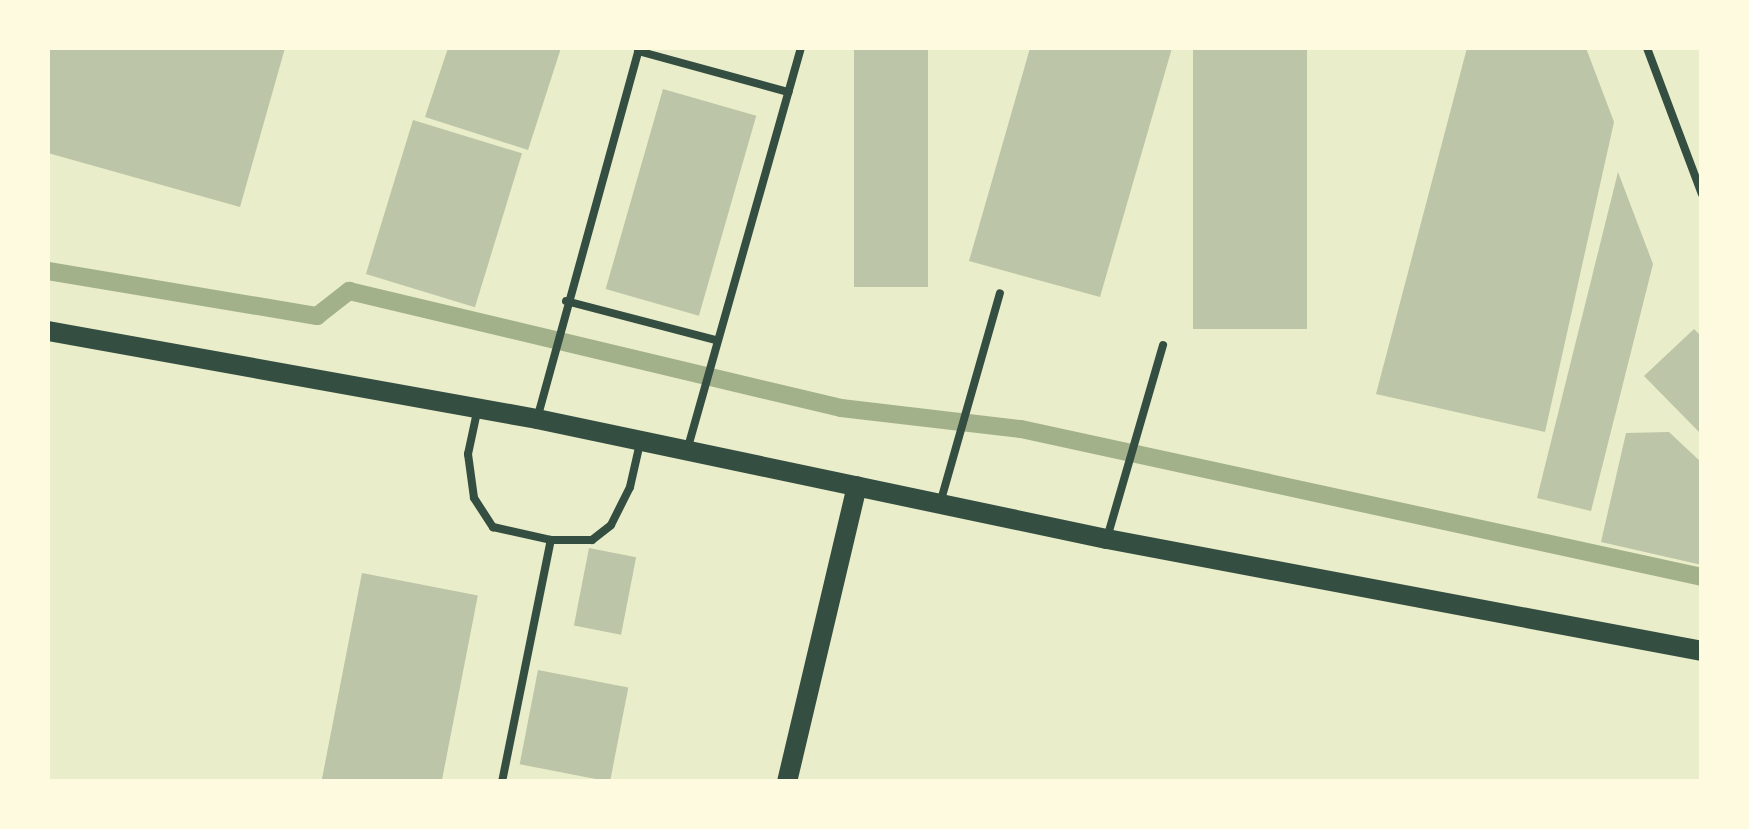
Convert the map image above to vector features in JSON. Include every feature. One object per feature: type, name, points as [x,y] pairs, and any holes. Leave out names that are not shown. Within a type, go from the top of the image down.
[{"type":"main road","points":[[48,331],[537,419],[1107,539],[1702,651]]},
{"type":"main road","points":[[787,782],[857,486]]},
{"type":"lane","points":[[688,450],[801,48]]},
{"type":"lane","points":[[1647,48],[1702,194]]},
{"type":"lane","points":[[537,419],[552,348],[638,49],[788,92]]},
{"type":"lane","points":[[940,504],[1000,292]]},
{"type":"lane","points":[[566,301],[716,340]]},
{"type":"lane","points":[[1107,539],[1163,346]]},
{"type":"lane","points":[[478,408],[468,454],[474,498],[493,527],[551,540],[592,540],[611,525],[630,487],[640,439]]},
{"type":"lane","points":[[502,782],[551,540]]},
{"type":"building","points":[[48,48],[285,48],[240,207],[48,153]]},
{"type":"building","points":[[448,48],[561,48],[528,150],[425,117]]},
{"type":"building","points":[[854,48],[928,48],[928,287],[854,287]]},
{"type":"building","points":[[1030,48],[1172,48],[1100,297],[969,261]]},
{"type":"building","points":[[1193,48],[1307,48],[1307,329],[1193,329]]},
{"type":"building","points":[[1467,48],[1586,48],[1614,122],[1545,432],[1376,394]]},
{"type":"building","points":[[663,89],[756,116],[699,316],[606,289]]},
{"type":"building","points":[[413,120],[522,153],[475,307],[366,274]]},
{"type":"building","points":[[1618,172],[1653,264],[1591,511],[1537,498]]},
{"type":"building","points":[[1694,329],[1702,337],[1702,435],[1644,376]]},
{"type":"building","points":[[1669,432],[1702,463],[1702,565],[1601,542],[1626,433]]},
{"type":"building","points":[[589,548],[636,557],[621,635],[574,626]]},
{"type":"building","points":[[362,573],[478,596],[442,782],[321,782]]},
{"type":"building","points":[[538,670],[628,688],[610,782],[520,764]]},
{"type":"waterway","points":[[48,271],[317,316],[349,291],[841,408],[1021,429],[1702,577]]}]
